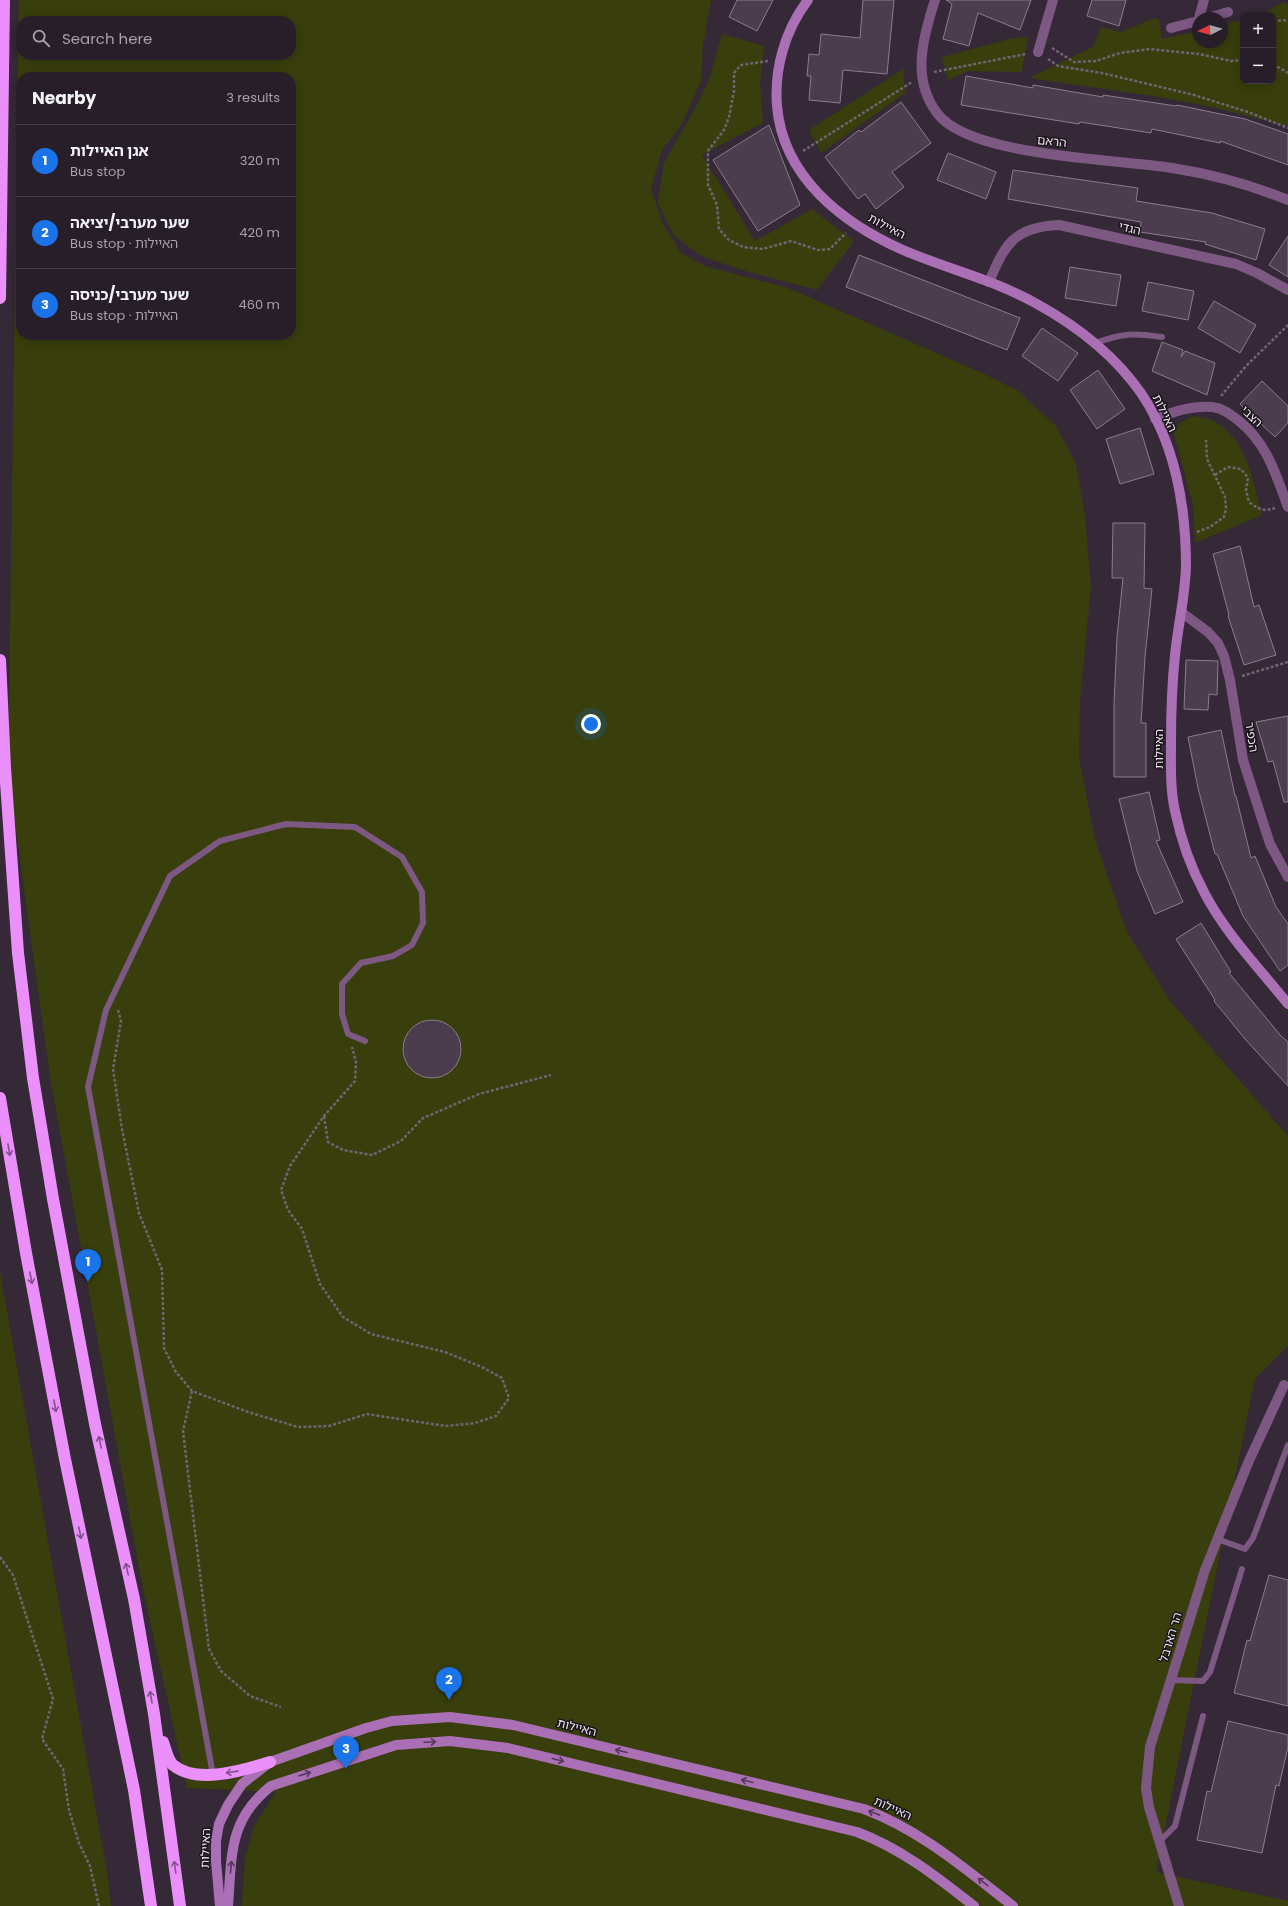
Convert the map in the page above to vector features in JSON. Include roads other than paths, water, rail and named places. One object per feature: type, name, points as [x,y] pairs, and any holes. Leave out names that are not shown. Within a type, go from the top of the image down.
[{"type":"highway","points":[[0,298],[4,0]]},
{"type":"highway","points":[[0,660],[5,768],[18,953],[33,1078],[56,1215],[96,1424],[134,1599],[154,1714],[180,1906]]},
{"type":"highway","points":[[0,1098],[26,1253],[65,1459],[134,1790],[151,1906]]},
{"type":"highway","points":[[154,1714],[168,1756],[173,1765],[186,1771],[200,1775],[213,1775],[243,1770],[270,1762]]},
{"type":"street","name":"האיילות","points":[[808,0],[790,31],[780,58],[776,91],[778,120],[788,150],[803,177],[824,201],[854,223],[904,250],[989,282],[1036,303],[1071,325],[1095,343],[1122,370],[1141,394],[1155,419],[1172,462],[1180,492],[1185,536],[1186,571],[1175,657],[1171,746],[1174,809],[1186,852],[1206,896],[1233,936],[1288,1004]]},
{"type":"street","name":"הראם","points":[[935,0],[922,46],[922,75],[929,101],[937,114],[951,127],[993,144],[1030,152],[1130,162],[1193,172],[1247,185],[1288,200]]},
{"type":"street","points":[[1038,52],[1053,0]]},
{"type":"street","points":[[1200,12],[1204,0]]},
{"type":"street","points":[[1171,28],[1192,21]]},
{"type":"street","name":"הגדי","points":[[989,282],[1000,256],[1010,242],[1022,234],[1039,226],[1059,225],[1236,264],[1257,273],[1288,290]]},
{"type":"street","name":"הצבי","points":[[1155,419],[1175,412],[1195,408],[1212,407],[1226,411],[1244,425],[1261,443],[1271,461],[1287,506]]},
{"type":"street","name":"הכפיר","points":[[1181,612],[1201,626],[1218,643],[1224,656],[1230,680],[1243,760],[1270,844],[1288,877]]},
{"type":"street","name":"הר הארבל","points":[[1180,1906],[1148,1807],[1146,1788],[1150,1747],[1205,1570],[1248,1463],[1284,1385]]},
{"type":"street","name":"האיילות","points":[[220,1906],[216,1854],[219,1824],[228,1804],[242,1784],[270,1762],[366,1728],[392,1721],[450,1717],[513,1725],[864,1809],[905,1827],[930,1842],[1014,1906]]},
{"type":"street","points":[[228,1906],[232,1855],[236,1833],[245,1813],[256,1798],[271,1786],[396,1745],[450,1741],[508,1748],[857,1832],[893,1848],[916,1862],[974,1906]]},
{"type":"lane","points":[[1095,343],[1127,334],[1162,337]]},
{"type":"lane","points":[[213,1775],[88,1087],[106,1010],[170,876],[220,841],[286,824],[355,828],[402,857],[422,892],[423,923],[412,945],[393,956],[361,963],[342,984],[342,1014],[348,1034],[364,1041]]},
{"type":"lane","points":[[1217,1539],[1244,1549],[1253,1538],[1288,1445]]},
{"type":"lane","points":[[1170,1680],[1203,1681],[1210,1672],[1242,1569]]},
{"type":"lane","points":[[1159,1842],[1175,1826],[1204,1716]]},
{"type":"place","name":"אגן האיילות","points":[[88,1282]]},
{"type":"place","name":"שער מערבי/יציאה","points":[[449,1700]]},
{"type":"place","name":"שער מערבי/כניסה","points":[[346,1769]]}]
